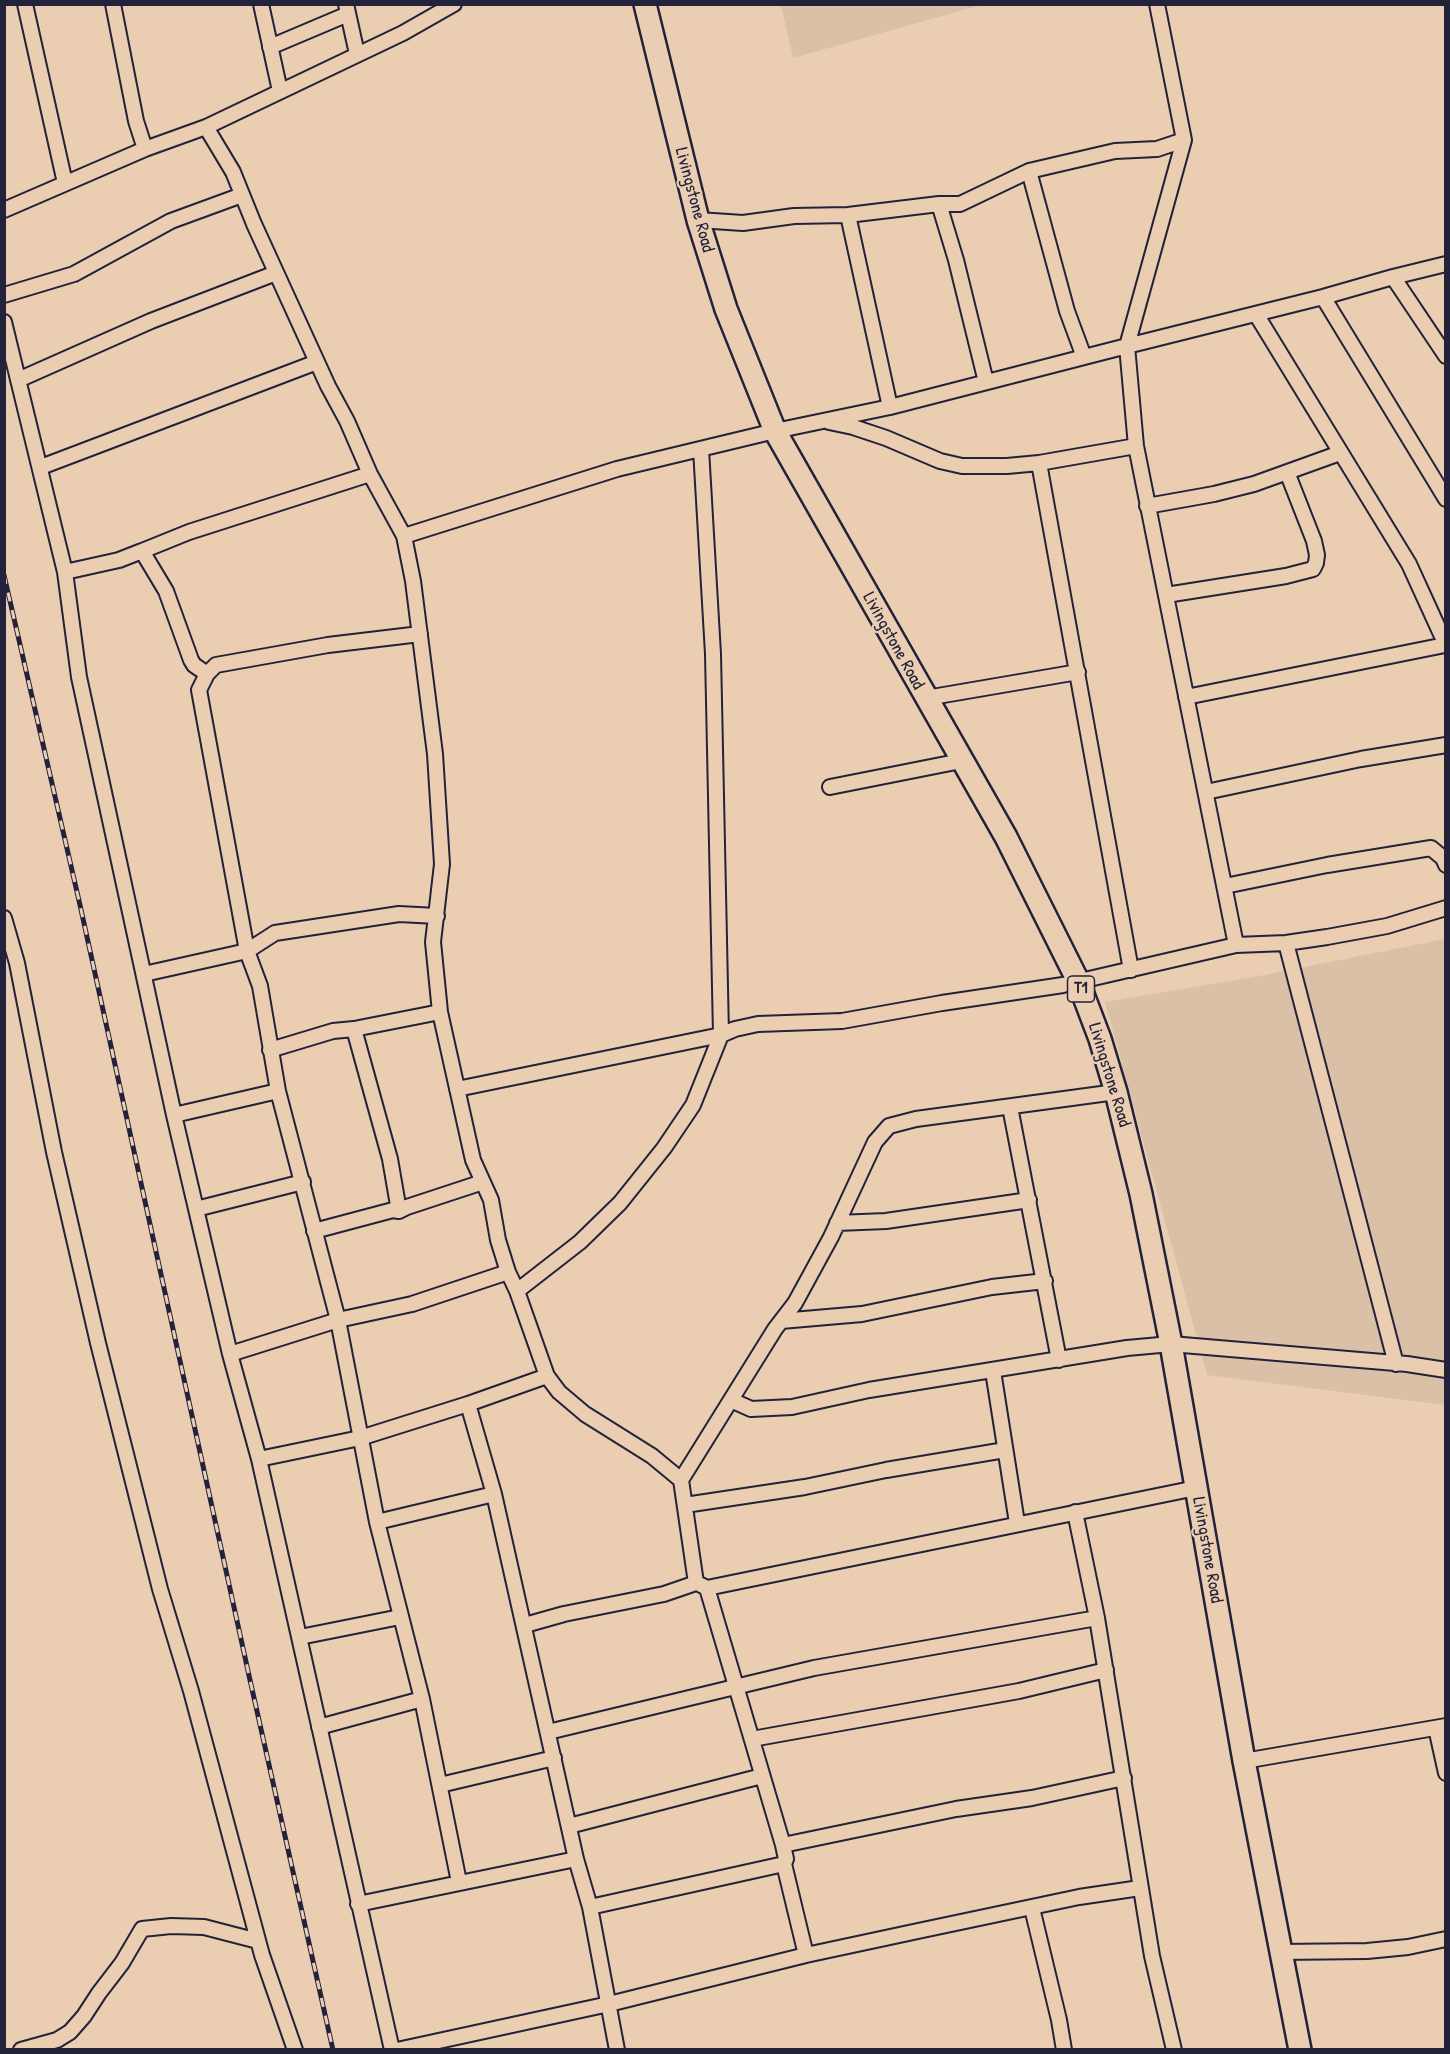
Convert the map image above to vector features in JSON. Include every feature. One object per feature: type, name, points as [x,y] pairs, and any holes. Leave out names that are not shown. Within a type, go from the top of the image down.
[{"type":"highway","name":"Livingstone Road","points":[[645,4],[698,220],[726,309],[775,430],[1006,837],[1078,981],[1100,1039],[1116,1092],[1141,1194],[1172,1344],[1244,1761],[1299,2049]]},
{"type":"street","points":[[25,4],[65,183]]},
{"type":"street","points":[[113,4],[136,121],[145,149]]},
{"type":"street","points":[[261,4],[280,91]]},
{"type":"street","points":[[4,210],[145,149],[206,127],[403,33],[454,4]]},
{"type":"street","points":[[1157,4],[1184,140],[1127,346],[1136,446],[1236,945]]},
{"type":"street","points":[[270,47],[347,9],[357,54]]},
{"type":"street","points":[[206,127],[233,172],[317,362],[347,421],[370,474],[404,536],[413,581],[435,754],[442,853],[433,942],[440,1012],[473,1160],[491,1200],[498,1240],[508,1272],[547,1376],[559,1392],[585,1414],[652,1456],[681,1480]]},
{"type":"street","points":[[698,220],[742,223],[795,216],[848,215],[939,204],[960,204],[1029,171],[1115,151],[1157,149],[1184,140]]},
{"type":"street","points":[[1029,171],[1067,311],[1084,357]]},
{"type":"street","points":[[4,295],[74,274],[171,221],[242,195]]},
{"type":"street","points":[[939,204],[956,260],[986,382]]},
{"type":"street","points":[[848,215],[890,407]]},
{"type":"street","points":[[404,536],[617,469],[775,430],[890,407],[1446,264]]},
{"type":"street","points":[[18,380],[151,321],[276,273]]},
{"type":"street","points":[[1393,277],[1446,356]]},
{"type":"street","points":[[1323,297],[1446,499]]},
{"type":"street","points":[[1186,697],[1445,645],[1409,564],[1256,314]]},
{"type":"street","points":[[4,322],[65,572],[79,677],[174,1115],[230,1354],[259,1459],[392,2049]]},
{"type":"street","points":[[41,467],[317,362]]},
{"type":"street","points":[[821,420],[853,427],[940,461],[962,466],[1039,463],[1136,446]]},
{"type":"street","points":[[517,1291],[580,1242],[620,1203],[650,1167],[693,1105],[721,1035],[713,654],[701,449]]},
{"type":"street","points":[[1147,506],[1254,484],[1340,453]]},
{"type":"street","points":[[1039,463],[1131,970]]},
{"type":"street","points":[[1166,596],[1286,576],[1313,569],[1317,555],[1314,541],[1287,472]]},
{"type":"street","points":[[65,572],[119,560],[189,532],[370,474]]},
{"type":"street","points":[[142,551],[166,591],[191,660],[207,674]]},
{"type":"street","points":[[420,634],[328,645],[216,665],[207,674],[199,690],[247,951],[260,986],[278,1091],[338,1320],[377,1521],[422,1699],[459,1882]]},
{"type":"street","points":[[926,698],[1078,672]]},
{"type":"street","points":[[1206,792],[1361,759],[1446,745]]},
{"type":"street","points":[[830,787],[961,761]]},
{"type":"street","points":[[1225,886],[1327,865],[1431,848],[1443,858],[1446,865]]},
{"type":"street","points":[[457,1089],[721,1035],[758,1024],[842,1021],[1078,981],[1236,945],[1286,943],[1387,926],[1446,908]]},
{"type":"street","points":[[144,974],[247,951],[275,933],[399,914],[437,916]]},
{"type":"street","points":[[4,918],[17,963],[54,1152],[98,1343],[160,1589],[197,1714],[258,1941],[295,2049]]},
{"type":"street","points":[[1286,943],[1396,1364]]},
{"type":"street","points":[[270,1050],[333,1031],[440,1012]]},
{"type":"street","points":[[354,1029],[390,1159],[399,1211]]},
{"type":"street","points":[[174,1115],[278,1091]]},
{"type":"street","points":[[806,1956],[784,1864],[786,1859],[783,1845],[737,1685],[702,1585],[681,1480],[795,1303],[837,1223],[875,1142],[889,1126],[916,1119],[1116,1092]]},
{"type":"street","points":[[1010,1107],[1059,1360]]},
{"type":"street","points":[[196,1209],[303,1182]]},
{"type":"street","points":[[314,1231],[393,1210],[399,1211],[483,1182]]},
{"type":"street","points":[[837,1223],[886,1221],[1029,1200]]},
{"type":"street","points":[[230,1354],[338,1320],[412,1304],[508,1272]]},
{"type":"street","points":[[781,1322],[862,1314],[993,1287],[1045,1281]]},
{"type":"street","points":[[731,1400],[751,1409],[792,1407],[869,1390],[1127,1348],[1172,1344],[1446,1370]]},
{"type":"street","points":[[993,1371],[1017,1523]]},
{"type":"street","points":[[259,1459],[360,1438],[547,1376]]},
{"type":"street","points":[[468,1404],[494,1494],[525,1625],[576,1858],[590,1907],[617,2049]]},
{"type":"street","points":[[685,1505],[805,1487],[886,1470],[1005,1450]]},
{"type":"street","points":[[525,1625],[564,1614],[702,1585],[1196,1488]]},
{"type":"street","points":[[377,1521],[494,1494]]},
{"type":"street","points":[[1076,1512],[1106,1670],[1152,1956],[1174,2049]]},
{"type":"street","points":[[300,1636],[400,1617]]},
{"type":"street","points":[[548,1732],[737,1685],[867,1658],[1097,1618]]},
{"type":"street","points":[[752,1739],[1019,1691],[1106,1670]]},
{"type":"street","points":[[319,1727],[422,1699]]},
{"type":"street","points":[[1244,1761],[1441,1727],[1446,1773]]},
{"type":"street","points":[[440,1785],[554,1758]]},
{"type":"street","points":[[569,1826],[762,1776]]},
{"type":"street","points":[[783,1845],[956,1809],[1032,1798],[1124,1778]]},
{"type":"street","points":[[358,1904],[576,1858]]},
{"type":"street","points":[[590,1907],[784,1864]]},
{"type":"street","points":[[398,2049],[609,2004],[806,1956],[1078,1897],[1140,1888]]},
{"type":"street","points":[[1032,1908],[1064,2049]]},
{"type":"street","points":[[21,2049],[57,2040],[70,2032],[122,1963],[142,1929],[171,1926],[204,1927],[258,1941]]},
{"type":"street","points":[[1281,1952],[1367,1951],[1408,1947],[1446,1939]]},
{"type":"shaded area","points":[[781,4],[981,5],[793,58]]},
{"type":"shaded area","points":[[1445,939],[1445,1405],[1207,1375],[1105,1002],[1264,975]]},
{"type":"railway","points":[[4,575],[80,905],[333,2050]]}]
